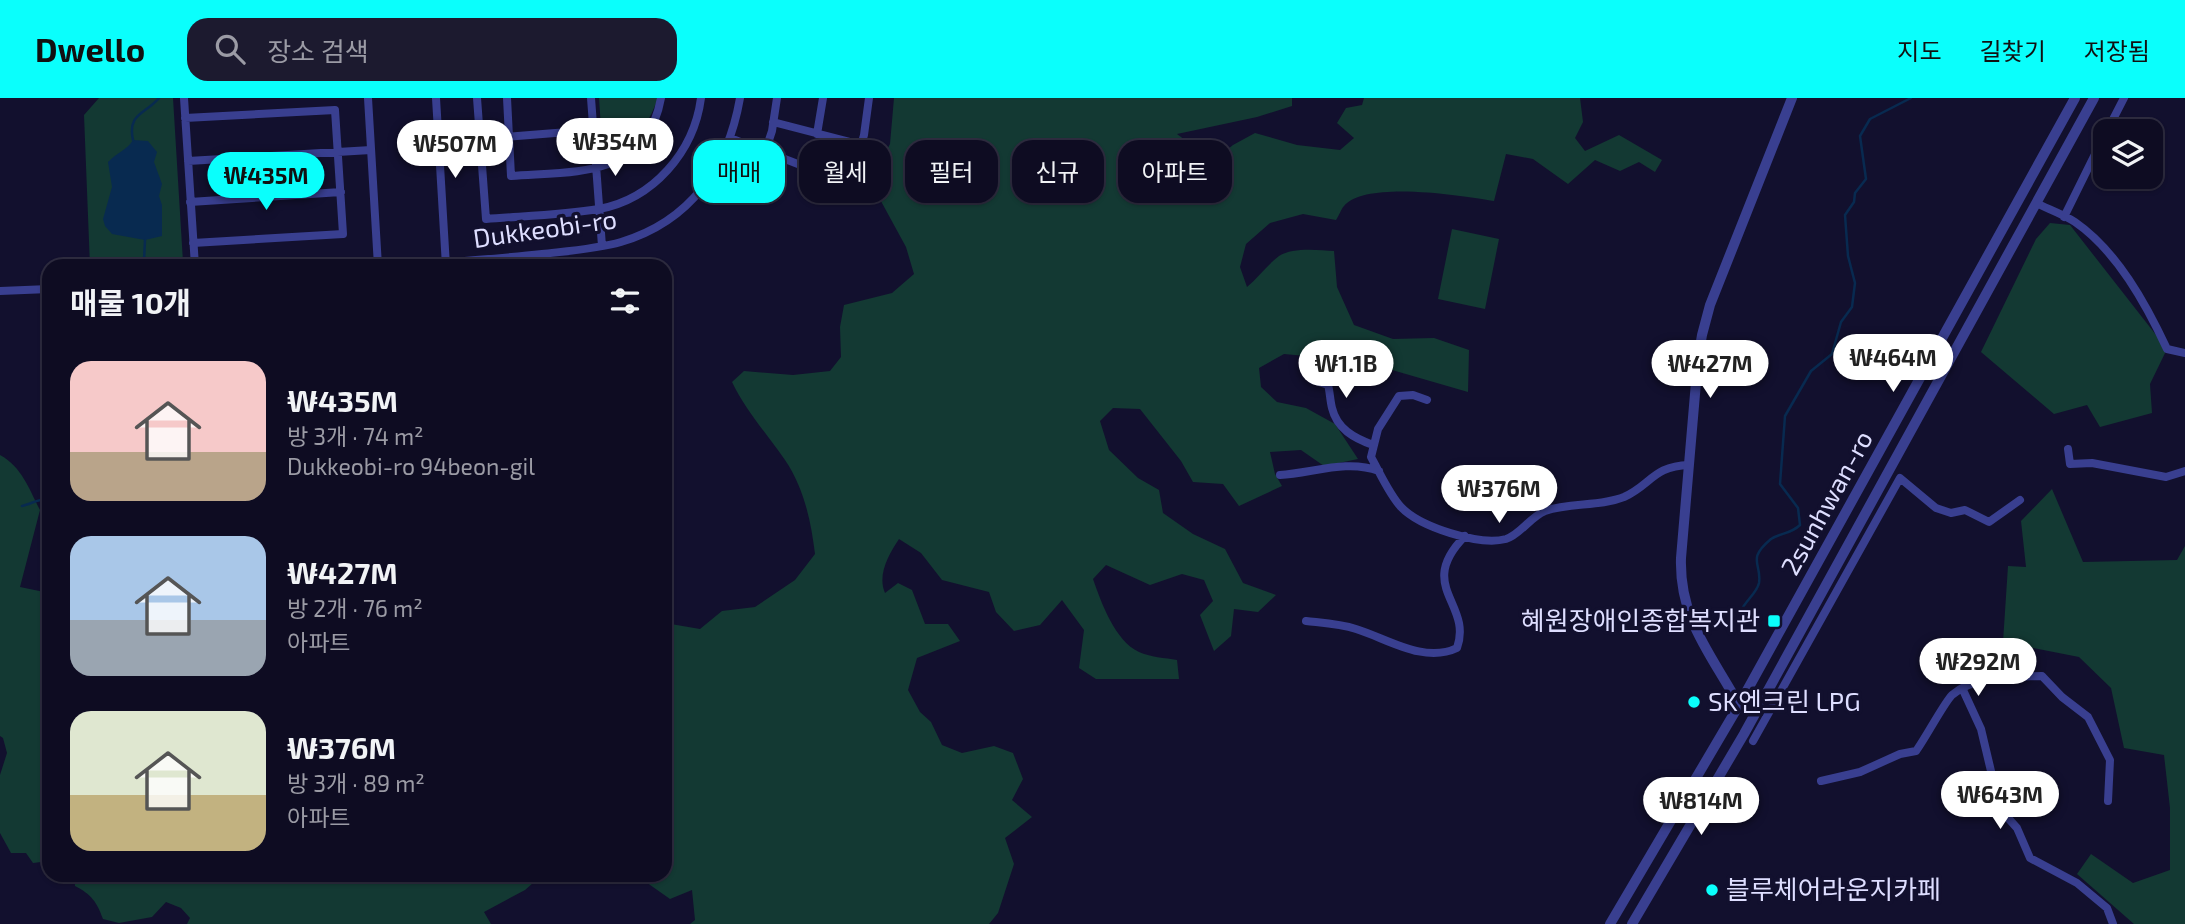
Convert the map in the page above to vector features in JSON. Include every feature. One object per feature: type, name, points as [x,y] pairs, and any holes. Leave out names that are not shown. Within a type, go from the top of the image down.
[{"type":"street","points":[[184,98],[194,259]]},
{"type":"street","points":[[368,98],[378,259]]},
{"type":"street","points":[[436,98],[446,259]]},
{"type":"street","points":[[477,98],[486,219],[599,209],[634,196],[650,186],[676,162],[694,130],[701,98]]},
{"type":"street","points":[[507,98],[511,176],[596,169],[622,158],[653,126],[661,98]]},
{"type":"street","points":[[591,98],[602,246]]},
{"type":"street","name":"Dukkeobi-ro","points":[[495,259],[602,246],[645,233],[671,219],[695,197],[719,165],[730,138],[740,98]]},
{"type":"street","points":[[768,140],[776,98]]},
{"type":"street","points":[[817,134],[823,98]]},
{"type":"street","points":[[863,140],[869,98]]},
{"type":"street","points":[[1739,705],[1692,622],[1684,593],[1681,558],[1698,359],[1705,320],[1792,98]]},
{"type":"street","name":"2sunhwan-ro","points":[[1610,924],[1739,705],[2075,98]]},
{"type":"street","name":"2sunhwan-ro","points":[[1632,924],[1744,734],[2094,98]]},
{"type":"street","points":[[2113,119],[2123,98]]},
{"type":"street","points":[[185,118],[335,110],[341,192],[343,234],[193,243]]},
{"type":"street","points":[[773,122],[842,140]]},
{"type":"street","points":[[480,139],[593,130]]},
{"type":"street","points":[[730,138],[735,140]]},
{"type":"street","points":[[187,161],[371,150]]},
{"type":"street","points":[[2064,217],[2093,159]]},
{"type":"street","points":[[190,202],[341,192]]},
{"type":"street","points":[[2036,203],[2075,222],[2102,247],[2127,278],[2167,349],[2185,353]]},
{"type":"street","points":[[0,291],[42,289]]},
{"type":"street","points":[[1313,380],[1328,385],[1332,410],[1346,432],[1355,439],[1373,445]]},
{"type":"street","points":[[1427,400],[1413,395],[1399,396],[1378,429],[1371,457],[1401,507],[1436,528],[1465,536],[1496,540],[1509,538],[1543,512],[1614,500],[1626,496],[1664,469],[1689,465]]},
{"type":"street","points":[[2068,449],[2070,464],[2092,463],[2166,477],[2185,471]]},
{"type":"street","points":[[1280,475],[1352,466],[1366,466],[1379,471]]},
{"type":"street","points":[[1753,741],[1900,478],[1936,508],[1951,513],[1965,510],[1989,522],[2020,500]]},
{"type":"street","points":[[1306,621],[1355,628],[1408,649],[1425,652],[1451,651],[1457,648],[1458,626],[1443,574],[1446,561],[1465,536]]},
{"type":"street","points":[[1821,781],[1860,772],[1900,754],[1916,751],[1952,696],[1973,684],[2004,677],[2042,676],[2062,697],[2088,717],[2110,760],[2108,801]]},
{"type":"street","points":[[1963,690],[1982,729],[2000,809],[2017,828],[2030,858],[2077,883],[2106,908],[2113,924]]},
{"type":"green space","points":[[99,98],[173,98],[183,259],[90,259],[84,115]]},
{"type":"green space","points":[[599,98],[658,98],[638,134],[625,148],[607,160],[603,157]]},
{"type":"green space","points":[[894,98],[1292,98],[1292,106],[1257,117],[1177,134],[1185,140],[1118,140],[1118,203],[1232,203],[1233,145],[1255,133],[1297,145],[1340,150],[1354,138],[1337,123],[1346,108],[1362,105],[1364,98],[1580,98],[1583,122],[1575,138],[1585,151],[1619,135],[1662,160],[1655,172],[1639,162],[1620,171],[1595,160],[1568,184],[1533,159],[1506,154],[1494,201],[1416,192],[1372,194],[1355,198],[1344,206],[1336,220],[1303,214],[1270,223],[1246,244],[1240,267],[1247,287],[1275,259],[1285,253],[1306,250],[1334,251],[1337,287],[1354,325],[1393,339],[1434,338],[1469,350],[1468,392],[1361,361],[1284,354],[1259,368],[1261,387],[1277,402],[1306,408],[1335,424],[1358,459],[1324,466],[1301,450],[1270,452],[1275,474],[1282,486],[1239,506],[1223,484],[1193,482],[1181,461],[1140,409],[1113,408],[1100,421],[1109,450],[1138,478],[1159,490],[1163,513],[1193,534],[1225,549],[1243,583],[1276,595],[1258,612],[1234,609],[1231,636],[1214,651],[1200,615],[1213,601],[1204,580],[1182,574],[1150,585],[1106,565],[1093,579],[1116,630],[1130,647],[1139,652],[1177,660],[1179,679],[1096,679],[1079,668],[1084,630],[1062,600],[1040,625],[1014,631],[996,612],[989,592],[942,580],[921,553],[899,539],[883,572],[885,593],[898,583],[912,590],[925,624],[948,624],[960,641],[917,658],[908,690],[920,712],[931,722],[942,745],[962,753],[994,746],[1013,753],[1023,779],[1012,800],[1032,817],[1005,838],[1014,864],[998,913],[989,924],[690,924],[695,920],[692,890],[670,899],[646,882],[672,882],[672,624],[700,629],[722,611],[755,607],[795,580],[815,554],[809,517],[792,471],[750,413],[732,382],[744,371],[793,375],[830,371],[841,357],[840,327],[844,305],[892,293],[914,274],[906,247],[882,203],[891,203],[890,140]]},
{"type":"green space","points":[[2050,223],[2070,225],[2167,349],[2150,384],[2152,413],[2100,427],[2087,405],[2054,414],[1981,352],[2036,239]]},
{"type":"green space","points":[[1452,229],[1499,239],[1485,309],[1438,299]]},
{"type":"green space","points":[[0,455],[19,472],[40,510],[20,587],[42,592],[42,862],[33,863],[26,853],[11,853],[0,833],[0,775],[7,753],[0,736]]},
{"type":"green space","points":[[2052,489],[2083,562],[2177,560],[2185,546],[2185,924],[2134,924],[2077,874],[2091,854],[2133,883],[2170,870],[2170,808],[2164,755],[2124,748],[2111,688],[2079,657],[2003,642],[2008,566],[2026,567],[2021,521]]},
{"type":"green space","points":[[75,882],[534,882],[525,890],[484,912],[491,924],[187,924],[190,918],[181,908],[166,902],[152,917],[119,923],[103,919],[93,899],[75,886]]},
{"type":"water","points":[[133,140],[148,141],[157,152],[154,162],[162,184],[159,196],[162,205],[162,236],[145,240],[112,234],[103,219],[112,187],[108,162]]},
{"type":"waterway","points":[[133,140],[135,119],[159,98]]},
{"type":"waterway","points":[[1743,620],[1741,611],[1759,583],[1759,552],[1771,539],[1800,525],[1798,508],[1780,484],[1785,416],[1811,371],[1832,354],[1841,322],[1852,307],[1855,283],[1848,256],[1845,215],[1854,202],[1855,193],[1866,179],[1860,136],[1870,119],[1911,98]]},
{"type":"waterway","points":[[144,259],[145,240]]},
{"type":"waterway","points":[[22,506],[42,500]]},
{"type":"place","name":"혜원장애인종합복지관","points":[[1774,621]]},
{"type":"place","name":"SK엔크린 LPG","points":[[1694,702]]},
{"type":"place","name":"블루체어라운지카페","points":[[1712,890]]}]
